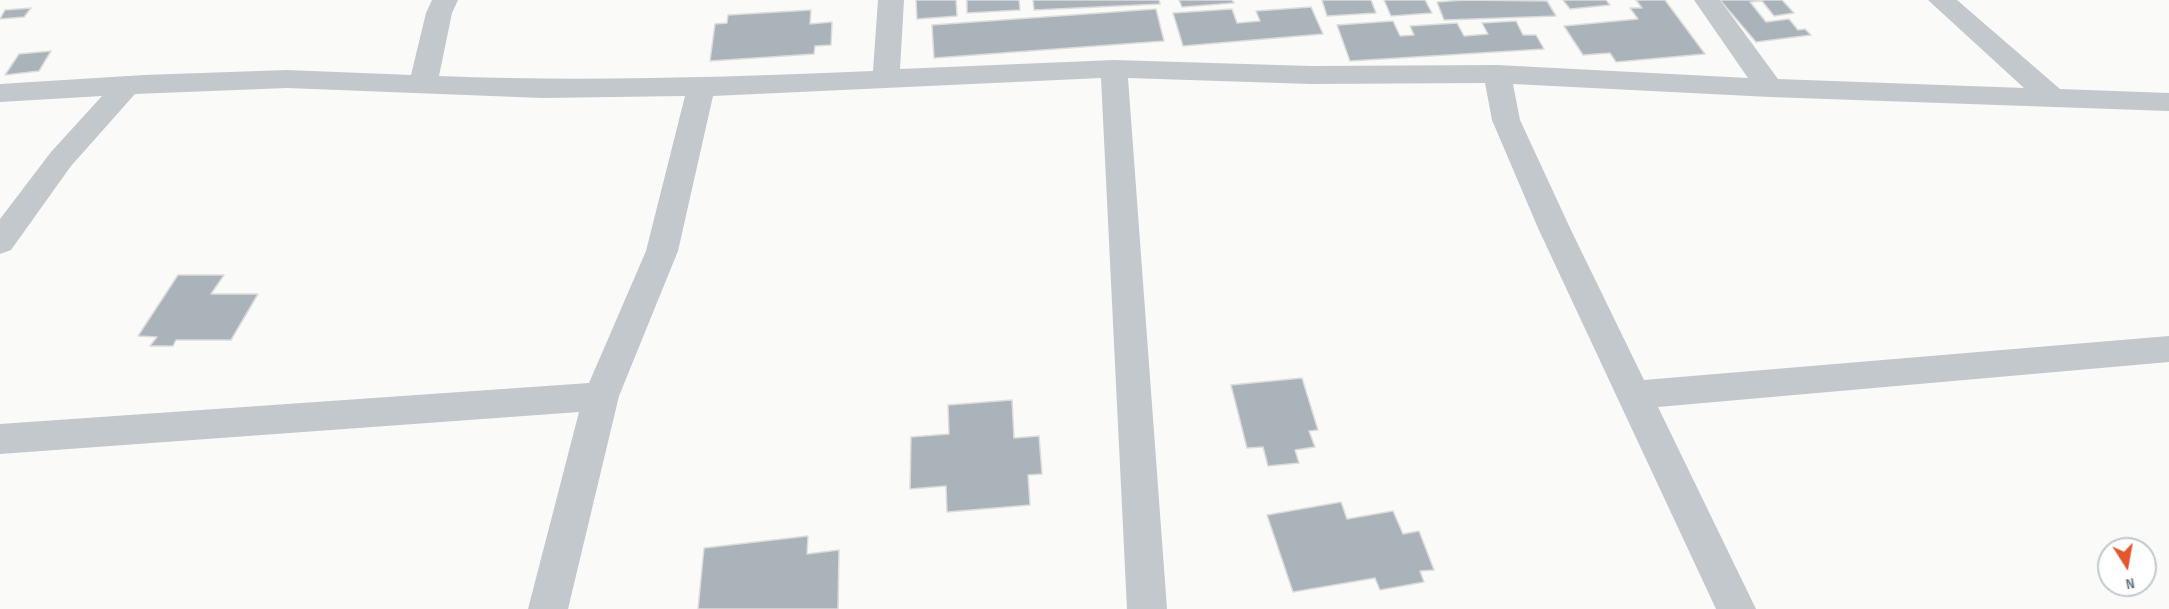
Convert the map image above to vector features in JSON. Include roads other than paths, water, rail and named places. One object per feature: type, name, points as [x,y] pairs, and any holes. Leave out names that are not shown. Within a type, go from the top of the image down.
[{"type":"street","points":[[423,84],[436,23],[445,0]]},
{"type":"street","points":[[886,79],[891,0]]},
{"type":"street","points":[[1707,0],[1770,88]]},
{"type":"street","points":[[1941,0],[2053,98]]},
{"type":"street","points":[[1114,69],[1147,609]]},
{"type":"street","points":[[0,93],[127,85],[287,79],[542,89],[701,87],[1114,69],[1311,75],[1497,74],[1770,88],[2169,102]]},
{"type":"street","points":[[1497,74],[1506,120],[1554,228],[1736,609]]},
{"type":"street","points":[[0,242],[61,159],[127,85]]},
{"type":"street","points":[[548,609],[600,396],[662,251],[701,87]]},
{"type":"street","points":[[1635,395],[2169,349]]},
{"type":"street","points":[[0,439],[600,396]]}]
